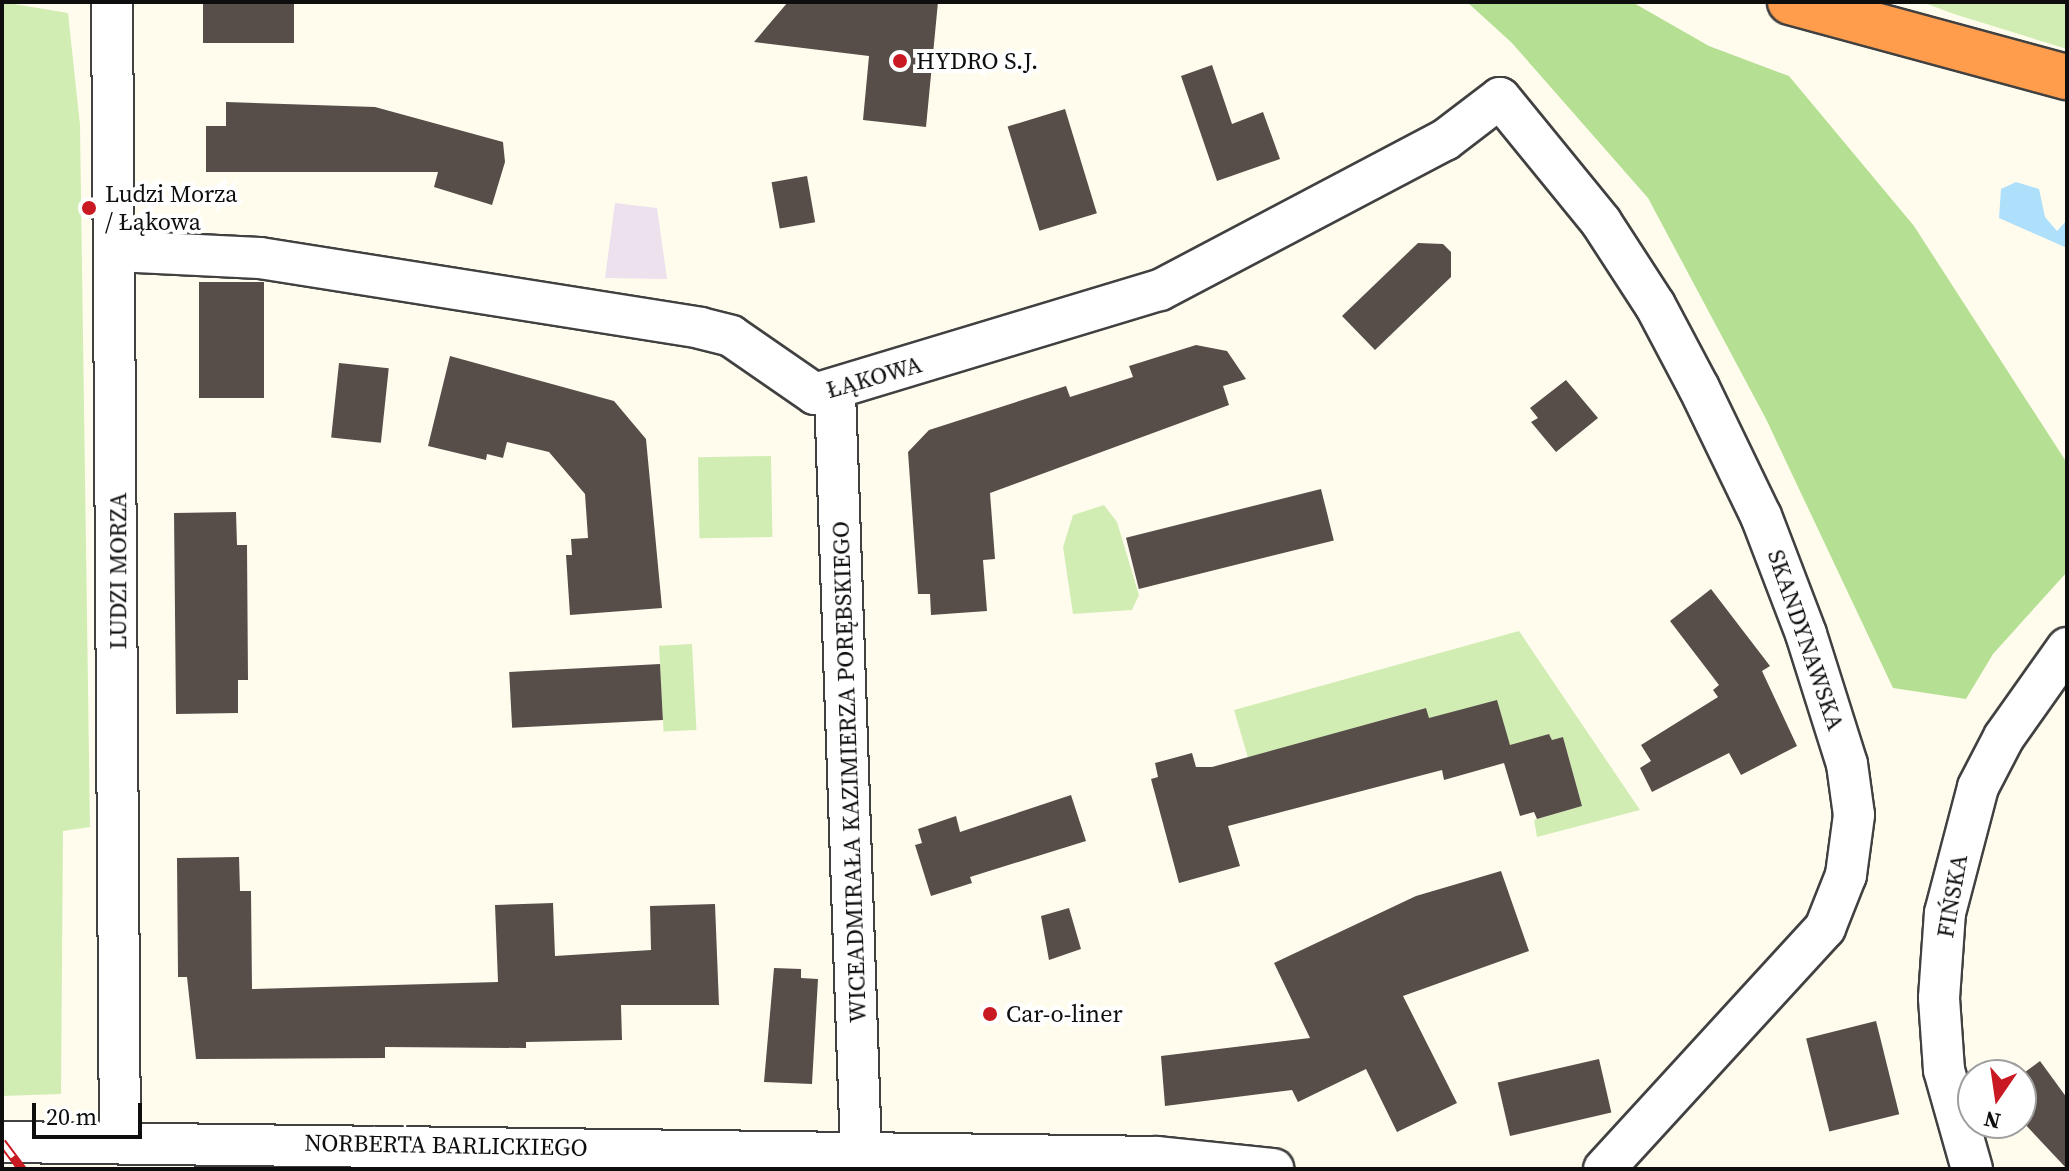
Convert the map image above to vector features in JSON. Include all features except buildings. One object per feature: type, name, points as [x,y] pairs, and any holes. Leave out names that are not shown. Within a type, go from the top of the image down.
[{"type":"highway","points":[[1790,2],[1955,43],[2067,77]]},
{"type":"highway","points":[[1865,2],[1955,43]]},
{"type":"street","name":"LUDZI MORZA","points":[[112,2],[120,1141]]},
{"type":"street","name":"ŁĄKOWA","points":[[116,251],[260,258],[700,328],[731,336],[801,390],[835,392],[1160,290],[1445,140],[1500,98]]},
{"type":"street","name":"SKANDYNAWSKA","points":[[1500,98],[1601,222],[1655,305],[1699,388],[1761,516],[1811,648],[1843,749],[1854,815],[1846,875],[1825,928],[1604,1169]]},
{"type":"street","name":"WICEADMIRAŁA KAZIMIERZA PORĘBSKIEGO","points":[[835,392],[861,1152]]},
{"type":"street","name":"FIŃSKA","points":[[1972,1169],[1944,1070],[1939,998],[1945,913],[1978,787],[2004,737],[2067,648]]},
{"type":"street","name":"NORBERTA BARLICKIEGO","points":[[2,1142],[120,1141],[778,1160],[861,1152],[1157,1157],[1273,1169]]},
{"type":"shaded area","points":[[615,203],[657,208],[667,279],[605,278]]},
{"type":"green space","points":[[2,2],[68,13],[80,125],[90,827],[63,831],[61,1094],[2,1096]]},
{"type":"green space","points":[[1467,2],[1632,2],[1709,46],[1789,76],[1914,226],[2067,463],[2067,572],[1993,654],[1966,699],[1893,688],[1766,419],[1648,198],[1512,43]]},
{"type":"green space","points":[[1922,2],[2067,2],[2067,49],[1954,14]]},
{"type":"green space","points":[[771,456],[772,537],[699,538],[698,457]]},
{"type":"green space","points":[[1104,505],[1117,522],[1139,595],[1132,610],[1073,614],[1063,547],[1073,515]]},
{"type":"green space","points":[[1519,631],[1640,810],[1537,837],[1534,820],[1582,806],[1563,737],[1552,740],[1549,734],[1512,751],[1429,718],[1425,708],[1248,758],[1234,710]]},
{"type":"green space","points":[[692,644],[697,730],[664,732],[659,646]]},
{"type":"water","points":[[2016,182],[2039,189],[2045,217],[2057,231],[2067,220],[2067,248],[1999,218],[2001,189]]},
{"type":"railway","points":[[2,1142],[22,1169]]},
{"type":"place","name":"HYDRO S.J.","points":[[900,61]]},
{"type":"place","name":"Ludzi Morza / Łąkowa","points":[[89,208]]},
{"type":"place","name":"Car-o-liner","points":[[990,1014]]}]
